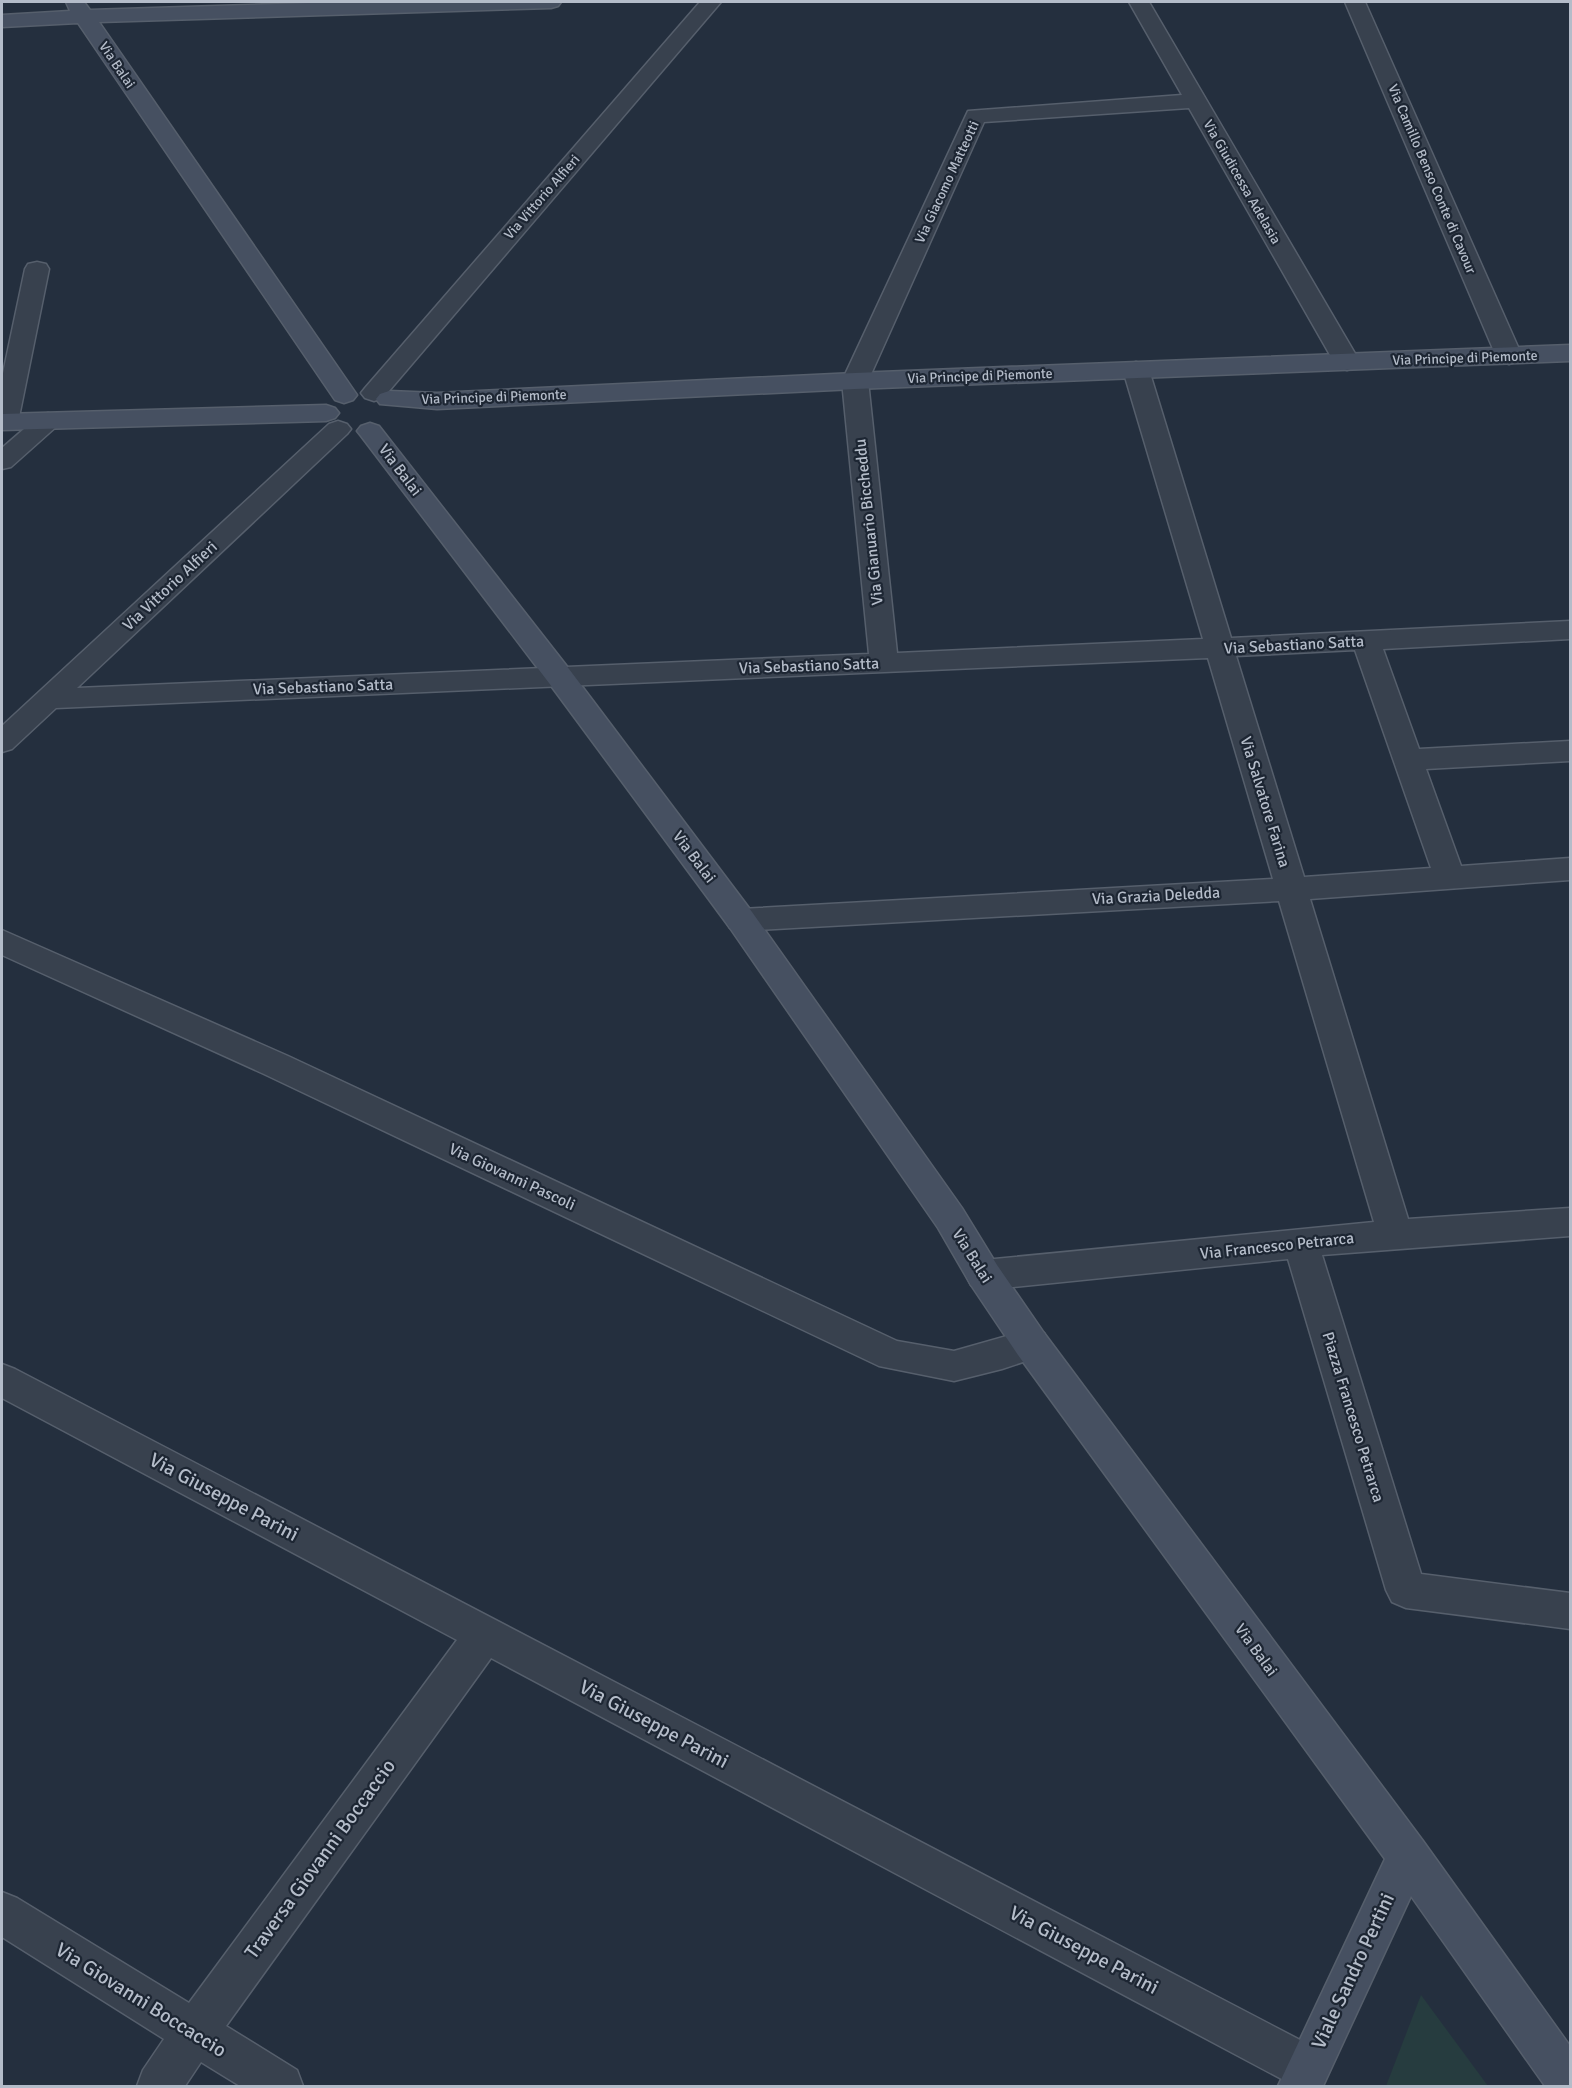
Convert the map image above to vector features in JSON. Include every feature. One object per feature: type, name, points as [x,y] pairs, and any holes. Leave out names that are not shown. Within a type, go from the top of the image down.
[{"type":"street","points":[[2,21],[79,9],[551,2]]},
{"type":"street","name":"Via Vittorio Alfieri","points":[[381,396],[711,2]]},
{"type":"street","name":"Via Giudicessa Adelasia","points":[[1140,2],[1347,362]]},
{"type":"street","name":"Via Camillo Benso Conte di Cavour","points":[[1355,2],[1509,356]]},
{"type":"street","name":"Via Balai","points":[[79,9],[344,395]]},
{"type":"street","name":"Via Giacomo Matteotti","points":[[855,381],[976,116],[1195,101]]},
{"type":"street","points":[[37,269],[3,422],[345,424]]},
{"type":"street","name":"Via Principe di Piemonte","points":[[381,396],[437,401],[855,381],[1570,353]]},
{"type":"street","name":"Via Salvatore Farina","points":[[1136,370],[1395,1234]]},
{"type":"street","name":"Via Gianuario Biccheddu","points":[[855,381],[884,663]]},
{"type":"street","points":[[345,424],[331,403],[344,395],[381,396]]},
{"type":"street","name":"Via Balai","points":[[345,424],[388,422],[395,410],[381,396]]},
{"type":"street","points":[[2,461],[48,421]]},
{"type":"street","name":"Via Balai","points":[[345,424],[559,676],[741,920],[950,1218],[984,1275],[1030,1344],[1408,1856],[1570,2084]]},
{"type":"street","name":"Via Vittorio Alfieri","points":[[2,742],[345,424]]},
{"type":"street","name":"Via Sebastiano Satta","points":[[47,699],[1219,648],[1570,630]]},
{"type":"street","points":[[1366,641],[1450,877]]},
{"type":"street","points":[[1408,760],[1570,751]]},
{"type":"street","name":"Via Grazia Deledda","points":[[741,920],[1291,889],[1570,869]]},
{"type":"street","name":"Via Giovanni Pascoli","points":[[2,942],[276,1065],[758,1294],[892,1355],[954,1366],[1002,1354],[1030,1344]]},
{"type":"street","name":"Via Francesco Petrarca","points":[[984,1275],[1395,1234],[1570,1222]]},
{"type":"street","name":"Piazza Francesco Petrarca","points":[[1301,1244],[1406,1590],[1570,1611]]},
{"type":"street","name":"Via Giuseppe Parini","points":[[2,1380],[485,1634],[1304,2077]]},
{"type":"street","name":"Traversa Giovanni Boccaccio","points":[[159,2086],[194,2033],[485,1634]]},
{"type":"street","name":"Viale Sandro Pertini","points":[[1304,2077],[1408,1856]]},
{"type":"street","name":"Via Giovanni Boccaccio","points":[[2,1913],[281,2086]]},
{"type":"green space","points":[[1421,1995],[1488,2086],[1386,2086]]}]
